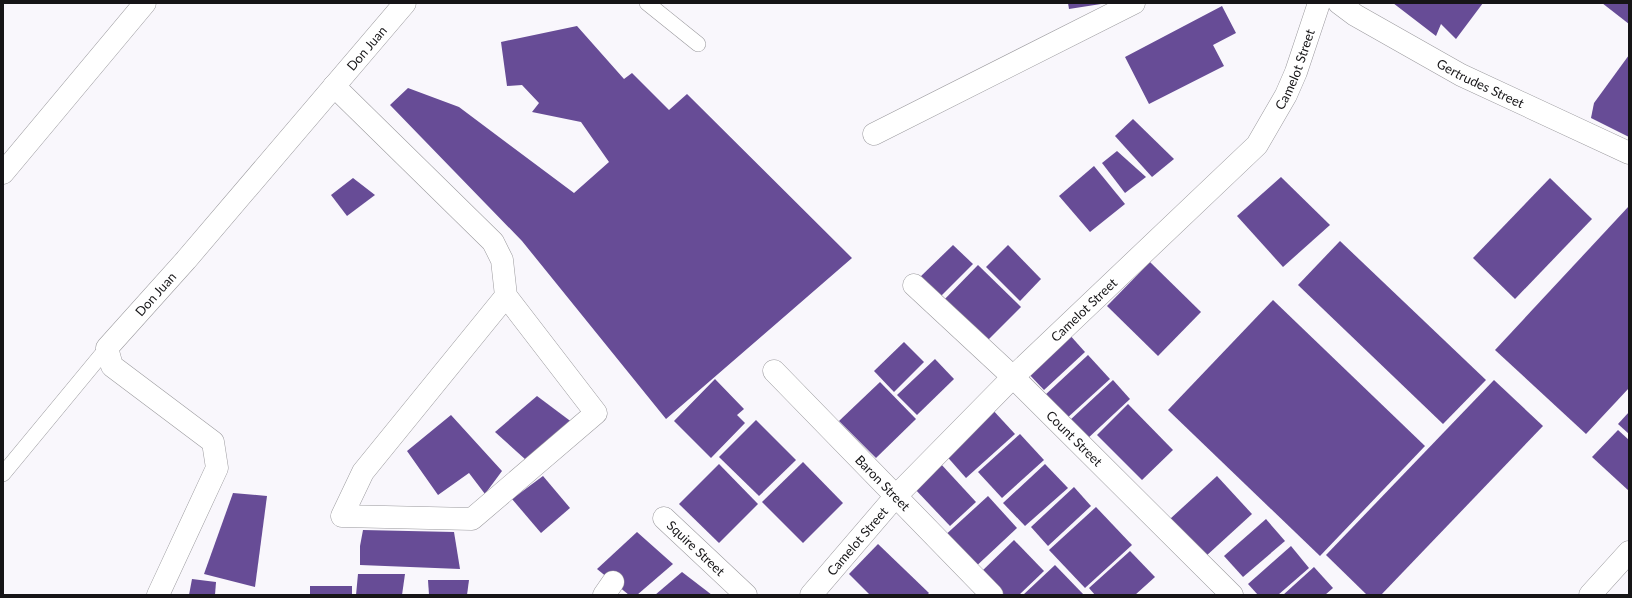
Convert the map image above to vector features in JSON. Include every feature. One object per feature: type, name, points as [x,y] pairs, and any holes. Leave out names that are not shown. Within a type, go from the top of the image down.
[{"type":"street","points":[[3,173],[145,3]]},
{"type":"street","name":"Don Juan","points":[[107,348],[186,260],[405,3]]},
{"type":"street","points":[[874,134],[1134,3]]},
{"type":"street","name":"Camelot Street","points":[[811,595],[895,497],[1013,377],[1256,145],[1286,96],[1296,72],[1319,3]]},
{"type":"street","name":"Gertrudes Street","points":[[1339,3],[1355,15],[1461,74],[1629,153]]},
{"type":"street","points":[[334,86],[493,242],[502,260],[506,296],[596,412],[472,519],[342,516],[363,472],[506,296]]},
{"type":"street","name":"Count Street","points":[[914,285],[1013,377],[1232,595]]},
{"type":"street","points":[[107,348],[112,366],[213,442],[217,468],[158,595]]},
{"type":"street","name":"Baron Street","points":[[774,371],[992,595]]},
{"type":"street","name":"Squire Street","points":[[664,518],[746,595]]},
{"type":"street","points":[[1590,595],[1629,552]]},
{"type":"lane","points":[[647,3],[698,44]]},
{"type":"lane","points":[[3,474],[107,348]]},
{"type":"building","points":[[1068,3],[1101,3],[1101,4],[1069,9]]},
{"type":"building","points":[[1393,3],[1483,3],[1456,39],[1441,24],[1436,36]]},
{"type":"building","points":[[1602,3],[1629,3],[1629,24]]},
{"type":"building","points":[[1222,6],[1236,33],[1213,45],[1224,66],[1149,104],[1125,57]]},
{"type":"building","points":[[577,26],[624,79],[632,73],[669,110],[687,94],[852,258],[666,419],[522,241],[390,105],[408,88],[459,107],[574,193],[609,162],[581,122],[532,112],[539,103],[522,85],[507,86],[501,42]]},
{"type":"building","points":[[1629,55],[1629,137],[1591,118],[1594,103]]},
{"type":"building","points":[[1133,119],[1174,159],[1152,177],[1115,136]]},
{"type":"building","points":[[1117,151],[1146,177],[1125,193],[1102,163]]},
{"type":"building","points":[[1094,166],[1125,204],[1090,232],[1059,196]]},
{"type":"building","points":[[1281,177],[1330,225],[1283,267],[1237,216]]},
{"type":"building","points":[[353,178],[375,195],[347,216],[331,195]]},
{"type":"building","points":[[1550,178],[1592,219],[1515,299],[1473,258]]},
{"type":"building","points":[[1629,206],[1629,388],[1586,434],[1495,350]]},
{"type":"building","points":[[1340,241],[1486,380],[1443,424],[1298,285]]},
{"type":"building","points":[[953,245],[973,264],[937,300],[917,280]]},
{"type":"building","points":[[1008,245],[1041,279],[1020,301],[986,267]]},
{"type":"building","points":[[1150,262],[1201,312],[1158,356],[1107,306]]},
{"type":"building","points":[[978,265],[1021,307],[983,345],[941,303]]},
{"type":"building","points":[[1273,300],[1425,446],[1320,556],[1168,410]]},
{"type":"building","points":[[1068,333],[1085,352],[1044,390],[1026,371]]},
{"type":"building","points":[[904,342],[924,362],[894,392],[874,371]]},
{"type":"building","points":[[1088,355],[1110,379],[1066,419],[1044,396]]},
{"type":"building","points":[[935,359],[954,379],[917,415],[897,395]]},
{"type":"building","points":[[715,379],[744,409],[737,415],[745,423],[711,458],[674,421]]},
{"type":"building","points":[[1113,380],[1130,399],[1086,440],[1069,421]]},
{"type":"building","points":[[1494,380],[1543,426],[1381,595],[1367,595],[1326,555]]},
{"type":"building","points":[[880,382],[916,419],[876,458],[839,421]]},
{"type":"building","points":[[537,396],[573,423],[526,460],[495,432]]},
{"type":"building","points":[[1128,404],[1173,450],[1142,480],[1097,435]]},
{"type":"building","points":[[991,408],[1015,434],[966,478],[943,452]]},
{"type":"building","points":[[1629,412],[1629,434],[1618,424]]},
{"type":"building","points":[[451,415],[502,471],[485,494],[469,473],[438,495],[407,451]]},
{"type":"building","points":[[756,420],[796,460],[759,496],[719,457]]},
{"type":"building","points":[[1618,430],[1629,440],[1629,491],[1592,457]]},
{"type":"building","points":[[1020,434],[1044,460],[1002,498],[978,472]]},
{"type":"building","points":[[803,462],[843,503],[803,543],[762,502]]},
{"type":"building","points":[[940,463],[976,502],[950,526],[913,487]]},
{"type":"building","points":[[719,464],[758,504],[719,543],[679,504]]},
{"type":"building","points":[[1045,464],[1068,488],[1025,526],[1003,503]]},
{"type":"building","points":[[543,476],[570,508],[541,533],[512,499]]},
{"type":"building","points":[[1217,476],[1252,514],[1205,557],[1170,519]]},
{"type":"building","points":[[1074,487],[1091,506],[1048,546],[1031,527]]},
{"type":"building","points":[[233,493],[267,496],[255,587],[204,574]]},
{"type":"building","points":[[988,496],[1017,528],[971,571],[941,539]]},
{"type":"building","points":[[1096,507],[1132,545],[1085,588],[1049,550]]},
{"type":"building","points":[[1266,519],[1285,541],[1243,577],[1224,556]]},
{"type":"building","points":[[363,530],[454,532],[460,569],[360,565],[360,546]]},
{"type":"building","points":[[637,532],[673,564],[637,595],[629,595],[597,569]]},
{"type":"building","points":[[1014,540],[1044,571],[1019,595],[1001,595],[980,573]]},
{"type":"building","points":[[878,544],[929,593],[927,595],[870,595],[849,574]]},
{"type":"building","points":[[1291,546],[1309,568],[1278,595],[1258,595],[1248,584]]},
{"type":"building","points":[[1130,551],[1155,577],[1135,595],[1095,595],[1089,588]]},
{"type":"building","points":[[1055,565],[1084,595],[1023,595]]},
{"type":"building","points":[[1314,567],[1333,588],[1325,595],[1283,595]]},
{"type":"building","points":[[682,572],[712,595],[655,595]]},
{"type":"building","points":[[358,574],[405,574],[402,595],[356,595]]},
{"type":"building","points":[[192,579],[216,582],[215,595],[189,595]]},
{"type":"building","points":[[428,580],[469,580],[467,595],[429,595]]},
{"type":"building","points":[[310,586],[352,586],[352,595],[310,595]]}]
